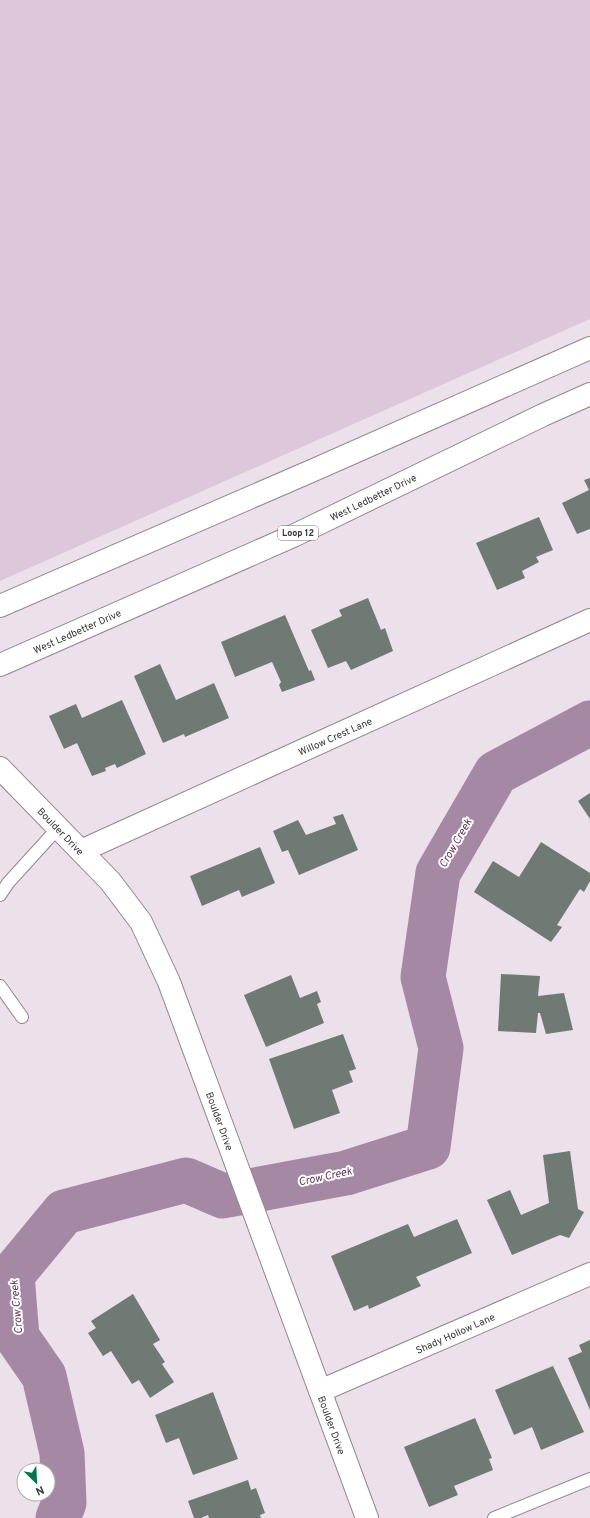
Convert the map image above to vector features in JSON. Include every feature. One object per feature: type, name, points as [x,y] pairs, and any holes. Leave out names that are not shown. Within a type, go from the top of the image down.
[{"type":"street","points":[[0,606],[590,348]]},
{"type":"street","name":"West Ledbetter Drive","points":[[0,665],[293,536],[543,415],[590,394]]},
{"type":"street","name":"Willow Crest Lane","points":[[80,851],[590,620]]},
{"type":"street","name":"Boulder Drive","points":[[0,768],[110,881],[141,922],[169,982],[367,1518]]},
{"type":"street","name":"Shady Hollow Lane","points":[[320,1392],[590,1274]]},
{"type":"lane","points":[[0,894],[8,883],[58,828]]},
{"type":"lane","points":[[0,986],[22,1017]]},
{"type":"lane","points":[[494,1518],[590,1479]]},
{"type":"shaded area","points":[[0,0],[590,0],[590,319],[0,581]]},
{"type":"building","points":[[590,478],[590,529],[577,534],[562,503],[589,490],[584,480]]},
{"type":"building","points":[[539,517],[553,550],[536,557],[539,562],[522,571],[525,578],[497,590],[476,543]]},
{"type":"building","points":[[368,598],[381,630],[385,628],[393,651],[351,670],[346,661],[328,668],[311,630],[342,616],[339,610]]},
{"type":"building","points":[[285,615],[309,671],[311,670],[315,680],[282,692],[279,685],[281,682],[272,662],[235,677],[221,642]]},
{"type":"building","points":[[160,664],[176,700],[214,683],[229,718],[185,737],[184,734],[163,743],[134,676]]},
{"type":"building","points":[[122,700],[146,754],[117,768],[115,764],[105,768],[106,771],[92,776],[77,743],[64,749],[49,716],[76,704],[82,718]]},
{"type":"building","points":[[590,793],[590,819],[578,801]]},
{"type":"building","points":[[343,814],[358,850],[299,875],[288,850],[282,852],[273,831],[298,820],[306,835],[336,824],[333,817]]},
{"type":"building","points":[[541,842],[590,873],[590,881],[584,892],[580,889],[557,925],[562,927],[551,942],[474,892],[493,861],[519,877]]},
{"type":"building","points":[[260,847],[275,883],[242,897],[239,890],[202,906],[190,876]]},
{"type":"building","points":[[501,974],[540,976],[538,996],[564,993],[573,1030],[546,1034],[540,1013],[538,1013],[536,1033],[498,1031]]},
{"type":"building","points":[[291,975],[300,998],[317,991],[321,1002],[317,1004],[324,1023],[266,1047],[244,995]]},
{"type":"building","points":[[343,1034],[356,1069],[349,1071],[353,1082],[332,1090],[340,1113],[294,1129],[269,1059]]},
{"type":"building","points":[[570,1151],[578,1209],[584,1212],[569,1238],[560,1235],[512,1255],[487,1200],[510,1190],[521,1215],[549,1203],[543,1155]]},
{"type":"building","points":[[457,1219],[472,1253],[416,1277],[421,1286],[369,1309],[368,1305],[354,1311],[331,1256],[408,1224],[414,1237]]},
{"type":"building","points":[[133,1294],[160,1340],[153,1344],[165,1362],[162,1364],[174,1382],[150,1398],[139,1380],[132,1384],[111,1351],[103,1356],[88,1333],[96,1328],[91,1321]]},
{"type":"building","points":[[590,1340],[590,1410],[568,1358],[582,1352],[579,1345]]},
{"type":"building","points":[[553,1366],[584,1432],[541,1450],[532,1427],[514,1435],[495,1390]]},
{"type":"building","points":[[213,1392],[238,1459],[193,1475],[179,1438],[166,1443],[155,1415]]},
{"type":"building","points":[[475,1418],[492,1458],[489,1459],[493,1470],[454,1486],[458,1495],[429,1507],[404,1447]]},
{"type":"building","points":[[248,1480],[251,1490],[256,1488],[265,1513],[260,1515],[261,1518],[209,1518],[208,1515],[201,1518],[194,1518],[188,1501]]},
{"type":"waterway","name":"Crow Creek","points":[[58,1518],[64,1503],[62,1453],[44,1376],[17,1337],[12,1275],[64,1212],[186,1180],[223,1196],[346,1173],[428,1147],[441,1048],[423,977],[438,873],[496,773],[590,723]]}]
